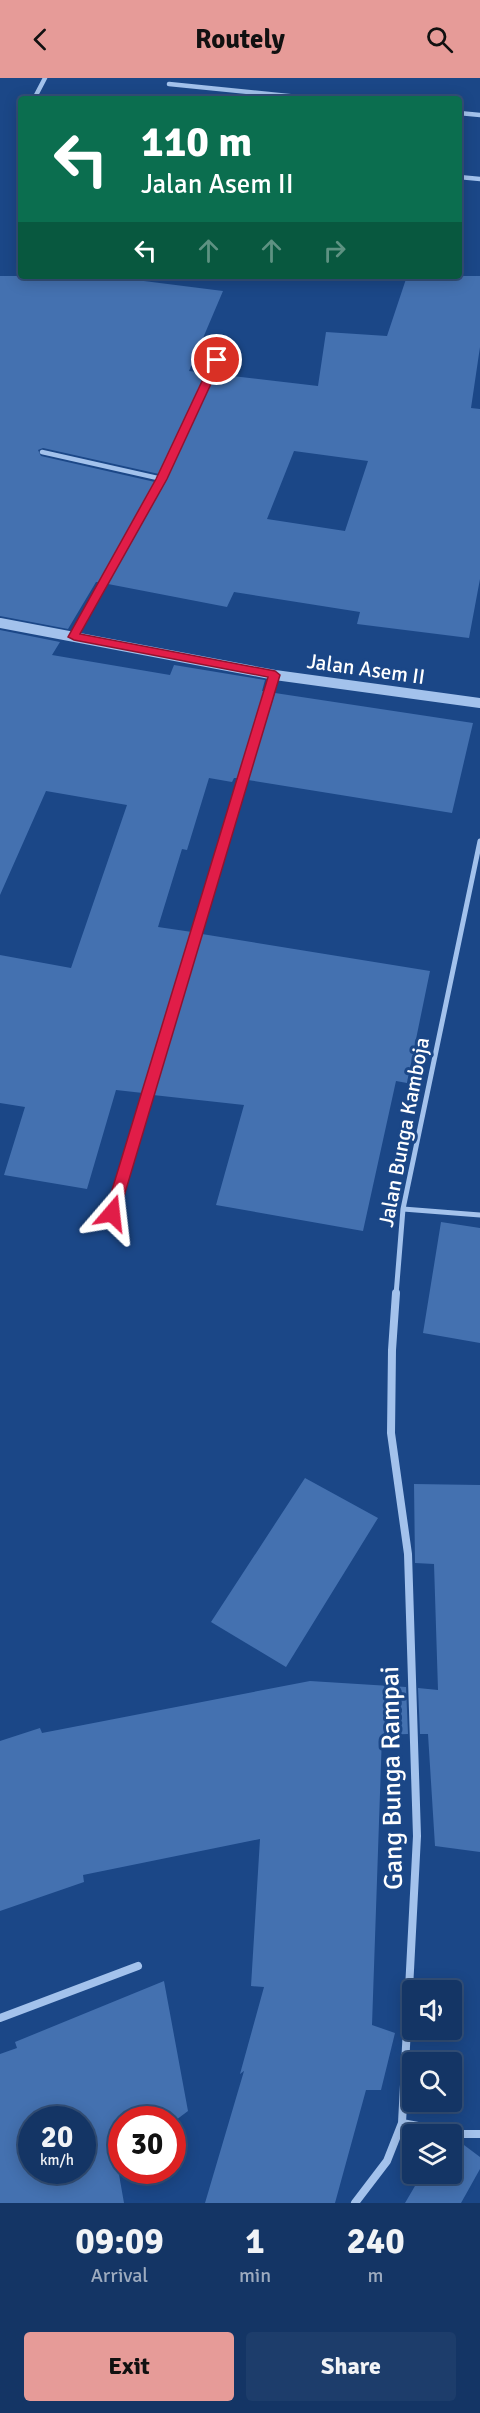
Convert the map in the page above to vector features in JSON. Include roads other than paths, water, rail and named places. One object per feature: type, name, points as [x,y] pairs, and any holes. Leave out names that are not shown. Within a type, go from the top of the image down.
[{"type":"street","points":[[36,96],[45,78]]},
{"type":"street","points":[[170,84],[288,96]]},
{"type":"street","points":[[462,113],[480,116]]},
{"type":"street","points":[[462,177],[480,179]]},
{"type":"street","points":[[74,637],[162,479],[226,340]]},
{"type":"street","points":[[42,452],[162,479]]},
{"type":"street","name":"Jalan Asem II","points":[[0,623],[275,675],[480,703]]},
{"type":"street","points":[[112,1213],[275,675]]},
{"type":"street","name":"Jalan Bunga Kamboja","points":[[391,1433],[392,1350],[403,1209],[480,841]]},
{"type":"street","points":[[403,1209],[480,1215]]},
{"type":"street","name":"Gang Bunga Rampai","points":[[355,2203],[387,2161],[402,2123],[417,1836],[408,1554],[391,1433]]},
{"type":"street","points":[[0,2018],[138,1966]]},
{"type":"street","points":[[402,2123],[461,2134],[480,2134]]}]
